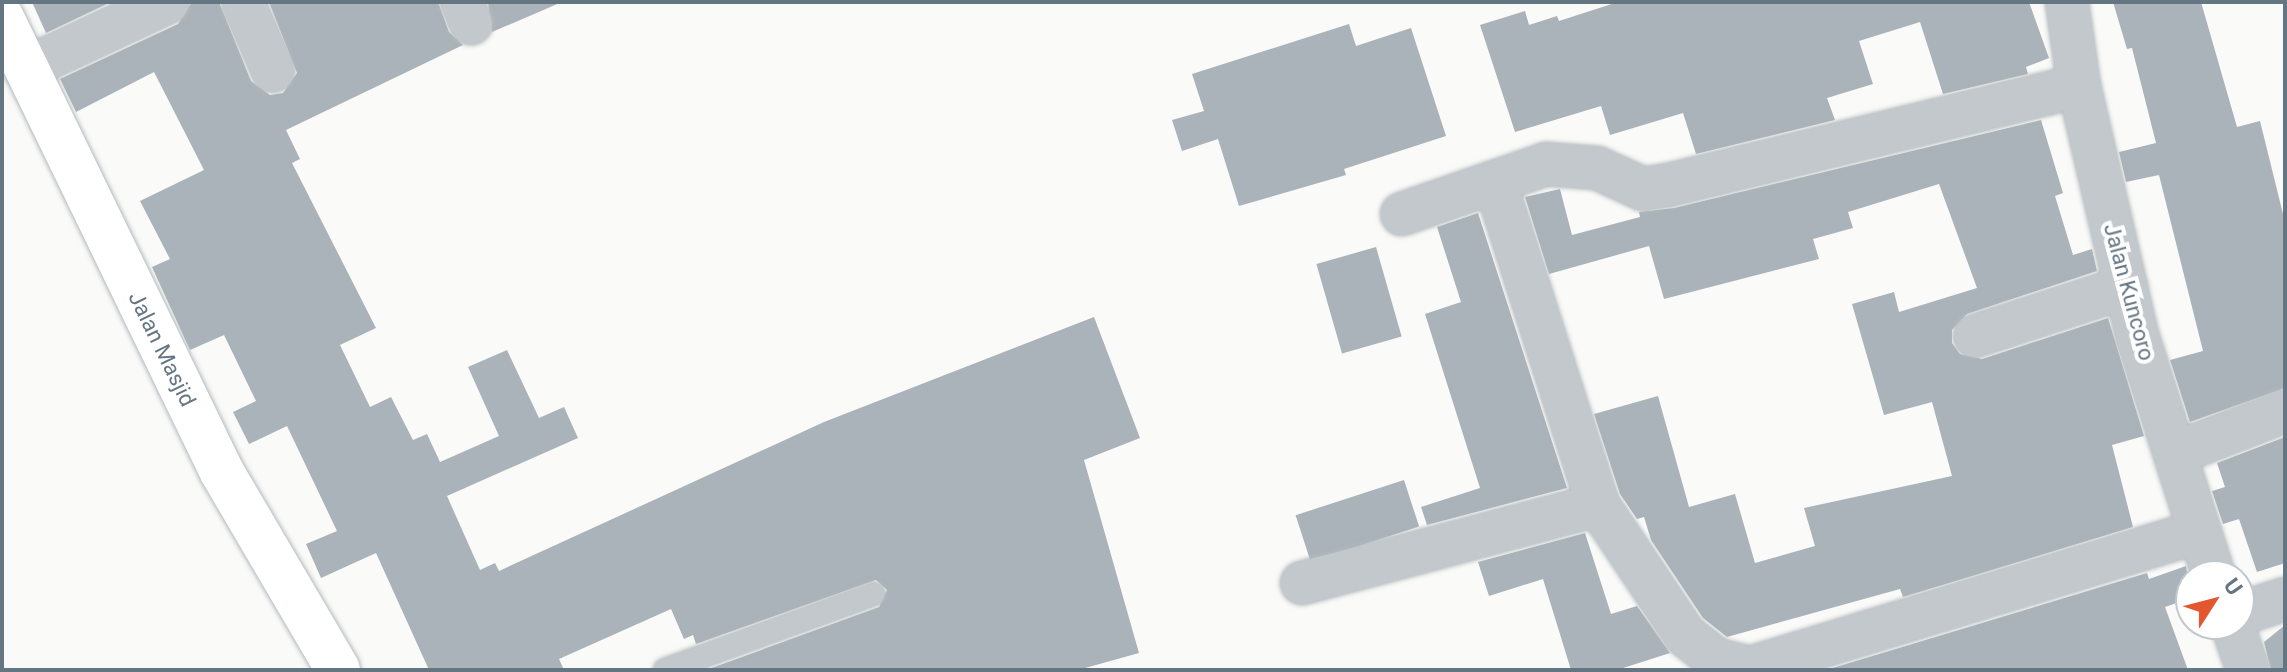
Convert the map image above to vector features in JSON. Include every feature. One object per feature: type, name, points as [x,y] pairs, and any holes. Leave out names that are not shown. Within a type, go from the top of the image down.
[{"type":"street","points":[[25,69],[168,2]]},
{"type":"street","points":[[243,2],[273,71]]},
{"type":"street","name":"Jalan Kuncoro","points":[[2067,2],[2079,86],[2126,287],[2208,560]]},
{"type":"street","name":"Jalan Masjid","points":[[2,18],[222,472],[338,670]]},
{"type":"street","points":[[1402,214],[1546,164],[1570,163],[1597,168],[1643,189],[2079,86]]},
{"type":"street","points":[[1495,182],[1598,505],[1685,635],[1717,660],[1750,668],[2198,532]]},
{"type":"street","points":[[1975,336],[2126,287]]},
{"type":"street","points":[[2176,453],[2285,411]]},
{"type":"street","points":[[1302,583],[1598,505]]},
{"type":"street","points":[[2255,609],[2285,599]]},
{"type":"street","points":[[2238,640],[2248,670]]},
{"type":"lane","points":[[665,670],[874,594]]},
{"type":"building","points":[[32,2],[111,2],[46,33]]},
{"type":"building","points":[[192,2],[219,2],[251,81],[270,95],[283,93],[297,73],[269,2],[438,2],[449,32],[463,45],[286,130],[300,159],[292,163],[376,328],[340,345],[370,407],[391,397],[413,440],[427,434],[440,462],[499,436],[468,367],[507,350],[539,418],[564,407],[578,438],[447,496],[480,570],[495,563],[499,571],[824,422],[1094,317],[1140,438],[1084,460],[1139,653],[1078,670],[706,670],[879,607],[887,590],[876,580],[696,644],[693,635],[684,639],[671,609],[559,659],[564,670],[429,670],[376,553],[321,578],[306,544],[337,531],[287,426],[249,444],[233,412],[256,401],[224,335],[190,350],[152,267],[170,259],[140,201],[204,170],[154,72],[76,112],[60,79],[178,24]]},
{"type":"building","points":[[488,2],[562,2],[492,32]]},
{"type":"building","points":[[1618,2],[2029,2],[2049,58],[2026,67],[2028,74],[1943,94],[1920,22],[1859,41],[1873,84],[1827,98],[1835,120],[1696,154],[1683,113],[1610,135],[1601,106],[1515,132],[1480,25],[1525,11],[1529,25],[1557,16],[1559,21]]},
{"type":"building","points":[[2113,2],[2201,2],[2237,127],[2260,121],[2285,222],[2285,388],[2190,422],[2170,360],[2203,351],[2159,175],[2126,182],[2119,152],[2156,143],[2132,48],[2127,49]]},
{"type":"building","points":[[1349,24],[1356,46],[1411,28],[1446,136],[1344,169],[1346,175],[1239,206],[1218,139],[1182,151],[1172,120],[1204,111],[1192,74]]},
{"type":"building","points":[[2041,120],[2063,193],[2055,196],[2073,255],[2092,249],[2097,271],[1967,314],[1952,330],[1952,343],[1960,354],[1982,359],[2108,318],[2144,436],[2112,445],[2133,527],[1903,597],[1900,589],[1727,637],[1703,618],[1651,540],[1644,517],[1637,519],[1620,494],[1594,414],[1658,396],[1689,507],[1735,494],[1755,563],[1815,546],[1804,508],[1952,476],[1932,402],[1884,415],[1852,304],[1894,292],[1899,312],[1977,288],[1939,184],[1848,212],[1853,228],[1813,239],[1819,259],[1664,299],[1649,246],[1549,274],[1525,197],[1560,189],[1572,235],[1640,217],[1639,212],[1674,208]]},
{"type":"building","points":[[1478,213],[1567,488],[1427,525],[1421,507],[1480,488],[1425,314],[1461,302],[1437,227]]},
{"type":"building","points":[[1376,247],[1402,336],[1342,353],[1316,264]]},
{"type":"building","points":[[2285,437],[2285,563],[2257,572],[2239,519],[2223,524],[2212,491],[2225,487],[2217,463]]},
{"type":"building","points":[[1404,480],[1419,527],[1311,562],[1296,515]]},
{"type":"building","points":[[1585,533],[1611,614],[1637,606],[1670,653],[1617,670],[1571,670],[1543,579],[1489,596],[1478,562]]},
{"type":"building","points":[[2175,570],[2175,604],[2165,607],[2188,670],[1826,670],[2147,573],[2149,579]]},
{"type":"building","points":[[2285,625],[2285,670],[2271,670],[2264,642]]}]
